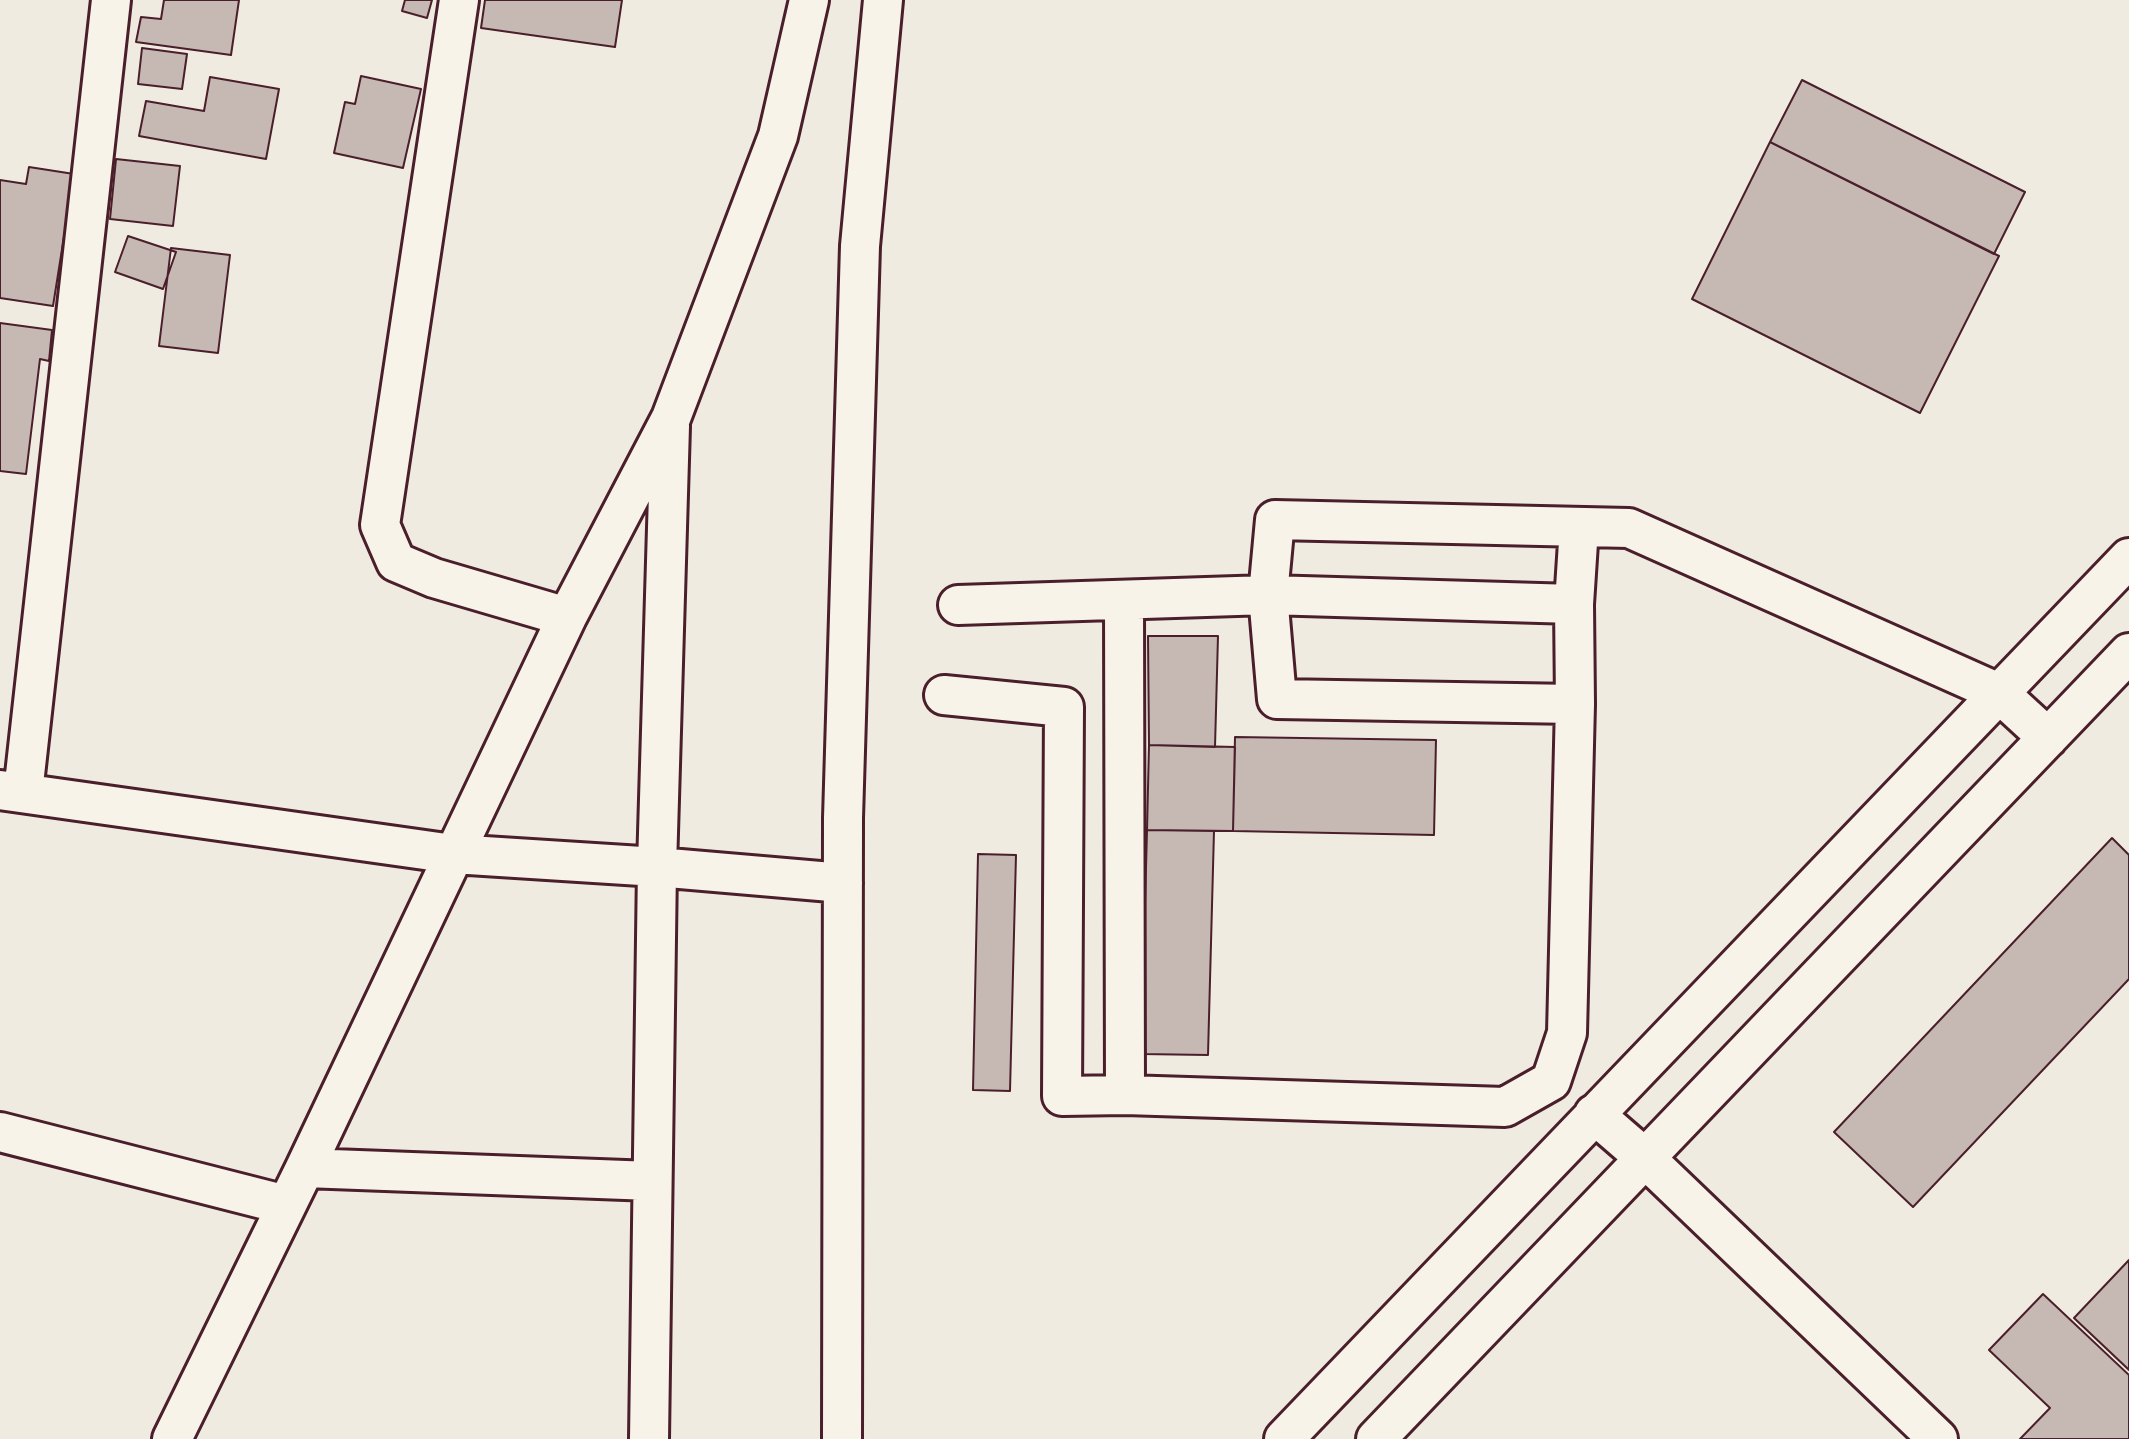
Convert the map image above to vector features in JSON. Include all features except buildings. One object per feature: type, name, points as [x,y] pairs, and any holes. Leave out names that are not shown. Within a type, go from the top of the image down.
[{"type":"street","points":[[111,0],[11,792],[453,854],[657,867],[843,883]]},
{"type":"street","points":[[459,0],[380,525],[396,562],[434,578],[566,617]]},
{"type":"street","points":[[172,1439],[305,1168],[566,617],[671,418],[778,136],[808,0]]},
{"type":"street","points":[[842,1439],[843,818],[860,246],[883,0]]},
{"type":"street","points":[[649,1439],[657,867],[671,418]]},
{"type":"street","points":[[1576,704],[1277,699],[1268,595],[1275,520],[1629,528],[2000,693],[2048,738]]},
{"type":"street","points":[[944,695],[1064,707],[1062,1096],[1125,1095],[1505,1107],[1551,1081],[1567,1033],[1576,704],[1574,604],[1580,527]]},
{"type":"street","points":[[1284,1439],[2129,558]]},
{"type":"street","points":[[958,605],[1268,595],[1574,604]]},
{"type":"street","points":[[1124,600],[1125,1095]]},
{"type":"street","points":[[1376,1439],[2129,653]]},
{"type":"street","points":[[1594,1114],[1646,1159],[1938,1439]]},
{"type":"street","points":[[0,1132],[286,1205]]},
{"type":"street","points":[[305,1168],[652,1181]]}]
